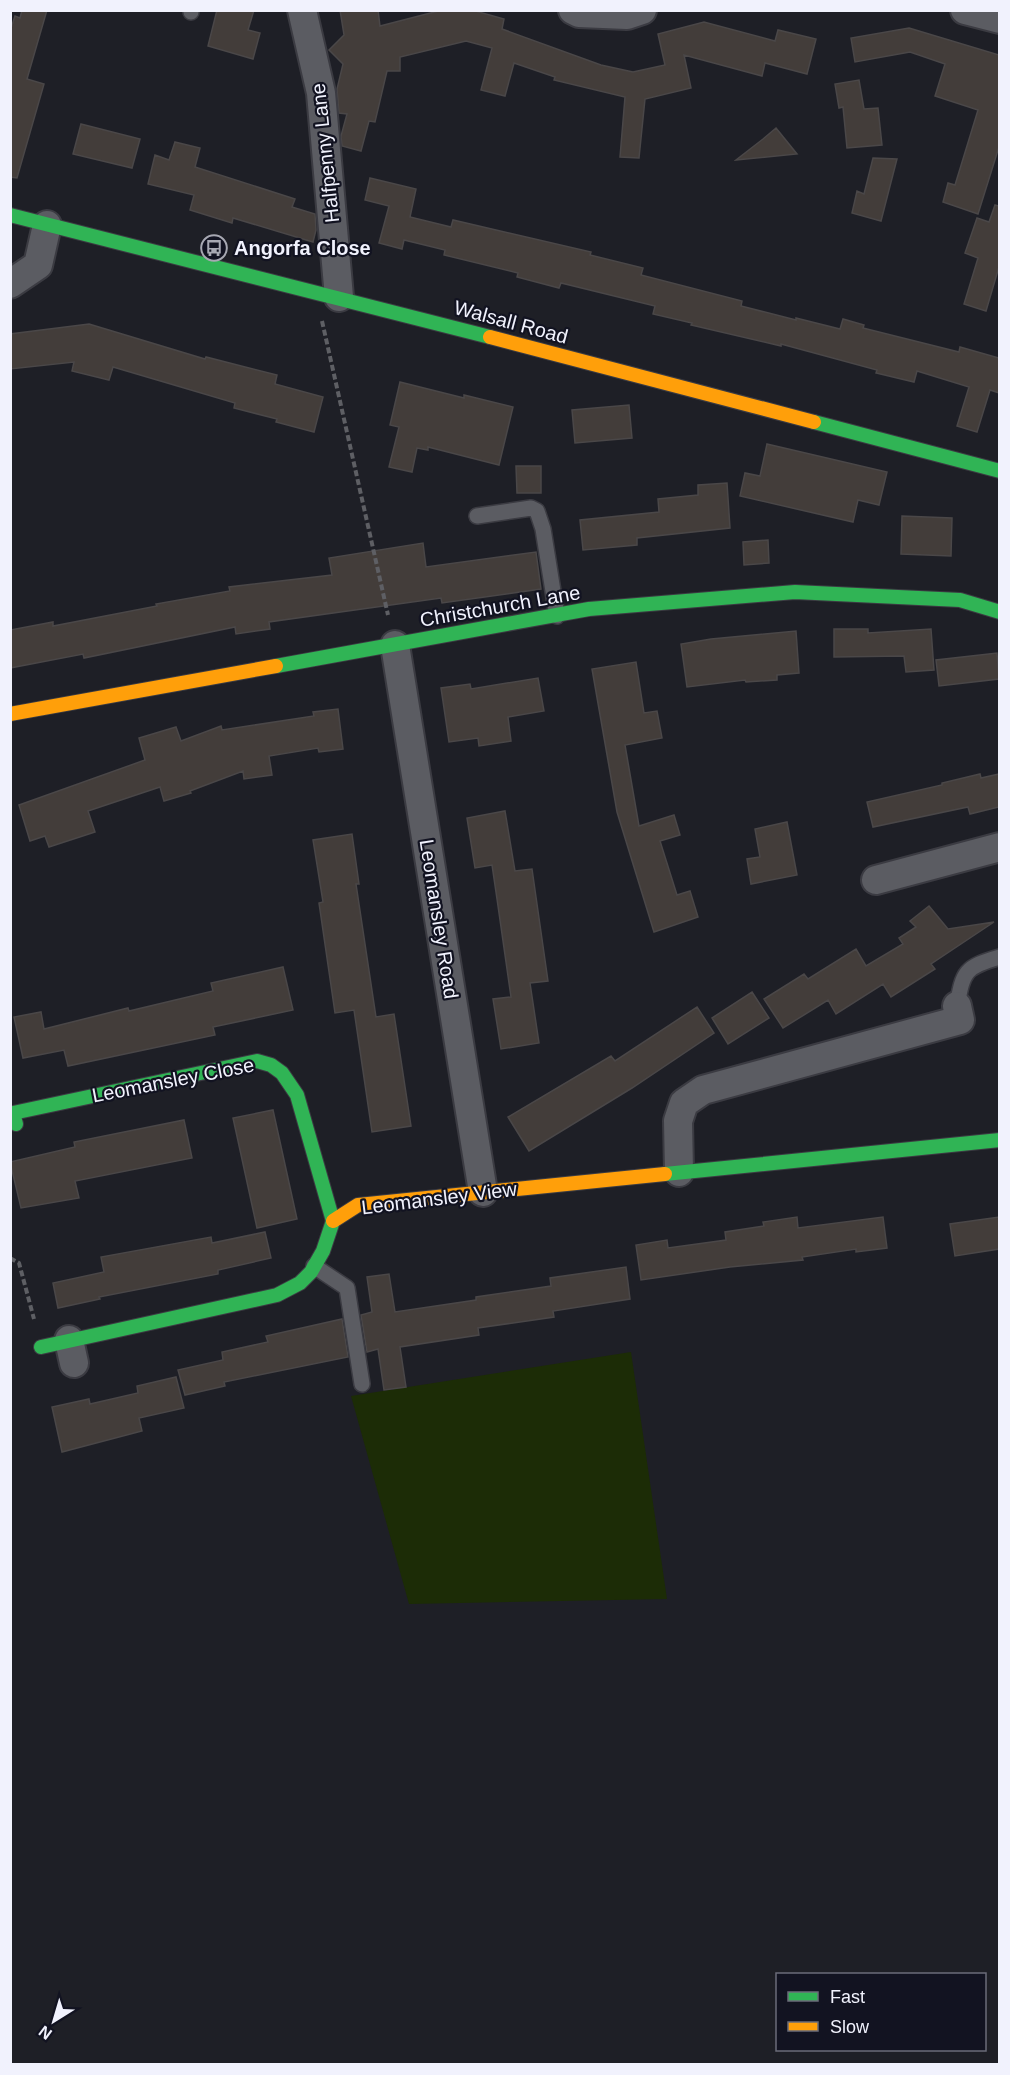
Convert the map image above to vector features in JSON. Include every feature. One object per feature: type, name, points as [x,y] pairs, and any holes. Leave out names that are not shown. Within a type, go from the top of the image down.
[{"type":"street","name":"Halfpenny Lane","points":[[302,10],[321,93],[327,295]]},
{"type":"street","points":[[573,10],[579,13],[627,15],[642,10]]},
{"type":"street","points":[[965,10],[999,19]]},
{"type":"street","name":"Walsall Road","points":[[10,215],[327,295],[999,471]]},
{"type":"street","points":[[10,284],[38,265],[47,225]]},
{"type":"street","name":"Christchurch Lane","points":[[10,714],[589,609],[795,592],[960,600],[999,612]]},
{"type":"street","name":"Leomansley Road","points":[[395,645],[483,1192]]},
{"type":"street","points":[[876,880],[999,847]]},
{"type":"street","points":[[679,1172],[678,1120],[684,1102],[703,1090],[960,1020],[957,1006]]},
{"type":"street","name":"Leomansley Close","points":[[13,1114],[257,1062],[271,1064],[289,1081],[297,1095],[333,1221]]},
{"type":"street","name":"Leomansley View","points":[[333,1221],[358,1205],[999,1140]]},
{"type":"street","points":[[41,1347],[72,1352],[277,1295],[306,1279],[323,1252],[333,1221]]},
{"type":"lane","points":[[477,516],[531,508],[537,511],[543,529],[557,616]]},
{"type":"lane","points":[[957,1006],[960,987],[966,972],[980,962],[999,957]]},
{"type":"lane","points":[[314,1266],[347,1288],[362,1384]]},
{"type":"path","points":[[327,295],[395,645]]},
{"type":"path","points":[[10,1258],[19,1263],[41,1347]]},
{"type":"green space","points":[[631,1352],[667,1599],[409,1604],[351,1396]]},
{"type":"building","points":[[22,10],[47,10],[27,79],[44,84],[17,178],[10,177],[10,31],[15,16],[20,18]]},
{"type":"building","points":[[217,10],[254,10],[248,30],[260,33],[253,59],[208,46]]},
{"type":"building","points":[[340,10],[378,10],[380,26],[442,10],[472,10],[504,19],[502,29],[601,65],[633,72],[665,65],[658,34],[704,22],[775,41],[778,30],[816,39],[807,74],[765,63],[762,76],[684,55],[691,88],[645,99],[639,158],[620,157],[625,97],[554,80],[555,77],[514,63],[505,96],[481,90],[492,48],[466,41],[400,57],[400,71],[387,71],[375,122],[369,121],[361,151],[342,146],[341,136],[347,114],[339,113],[337,89],[343,64],[329,50],[344,35]]},
{"type":"building","points":[[909,28],[999,55],[999,147],[978,214],[943,202],[948,183],[955,185],[978,110],[935,96],[945,64],[910,52],[855,62],[851,38]]},
{"type":"building","points":[[859,80],[864,109],[878,108],[882,145],[847,148],[843,107],[839,108],[835,84]]},
{"type":"building","points":[[81,124],[140,139],[132,168],[73,154]]},
{"type":"building","points":[[776,128],[797,154],[736,160],[763,139]]},
{"type":"building","points":[[175,142],[200,148],[195,167],[295,199],[292,207],[315,214],[316,230],[313,242],[233,218],[232,223],[190,210],[194,195],[148,184],[155,155],[169,160]]},
{"type":"building","points":[[873,158],[897,159],[881,221],[852,213],[857,191],[864,194]]},
{"type":"building","points":[[370,178],[416,189],[410,217],[451,227],[453,220],[591,252],[590,255],[643,268],[641,275],[742,301],[741,306],[796,320],[796,318],[840,329],[843,319],[864,325],[863,328],[959,352],[960,347],[999,358],[999,393],[990,390],[977,432],[957,426],[969,387],[917,371],[914,382],[781,344],[781,346],[691,325],[692,323],[653,314],[655,306],[561,283],[559,288],[517,277],[518,273],[444,255],[445,250],[404,240],[402,249],[379,243],[389,206],[365,200]]},
{"type":"building","points":[[995,205],[999,206],[999,267],[986,311],[964,304],[978,258],[965,253],[977,218],[989,222]]},
{"type":"building","points":[[89,324],[205,359],[206,357],[277,375],[275,384],[323,397],[314,432],[276,422],[277,419],[234,408],[235,403],[113,367],[109,380],[72,371],[74,362],[10,369],[10,334]]},
{"type":"building","points":[[400,382],[513,407],[499,465],[428,447],[428,450],[417,448],[412,472],[389,467],[399,427],[390,425]]},
{"type":"building","points":[[629,405],[632,438],[575,443],[572,410]]},
{"type":"building","points":[[767,444],[887,472],[879,505],[858,500],[853,522],[740,496],[745,473],[760,476]]},
{"type":"building","points":[[516,466],[541,466],[541,493],[517,493]]},
{"type":"building","points":[[727,483],[730,528],[637,538],[637,545],[583,550],[580,520],[659,512],[658,499],[698,495],[698,485]]},
{"type":"building","points":[[902,516],[952,518],[951,556],[901,554]]},
{"type":"building","points":[[768,540],[769,563],[744,565],[743,542]]},
{"type":"building","points":[[423,543],[426,567],[536,552],[541,589],[442,603],[441,598],[269,622],[270,629],[236,634],[235,627],[84,658],[83,654],[10,668],[10,630],[53,622],[53,626],[157,606],[156,604],[230,591],[229,587],[332,575],[329,558]]},
{"type":"building","points":[[834,629],[868,629],[868,633],[931,629],[934,670],[906,672],[904,656],[834,657]]},
{"type":"building","points":[[796,631],[799,673],[777,675],[777,680],[746,682],[745,680],[687,687],[681,644]]},
{"type":"building","points":[[997,653],[999,679],[939,686],[936,660]]},
{"type":"building","points":[[636,662],[644,713],[657,711],[662,738],[625,745],[639,826],[674,815],[680,835],[660,841],[677,895],[690,891],[698,917],[654,932],[617,812],[592,669]]},
{"type":"building","points":[[538,678],[544,711],[508,717],[511,741],[479,746],[478,738],[449,742],[441,688],[470,684],[471,689]]},
{"type":"building","points":[[338,709],[343,749],[319,752],[318,748],[269,756],[272,775],[244,779],[243,771],[190,791],[191,793],[164,801],[160,787],[88,811],[95,832],[49,847],[45,836],[30,841],[19,805],[145,760],[139,738],[176,727],[181,741],[221,726],[222,730],[314,716],[313,712]]},
{"type":"building","points":[[980,774],[981,778],[999,774],[999,807],[970,814],[968,807],[873,827],[867,802]]},
{"type":"building","points":[[505,811],[515,871],[532,869],[548,981],[530,983],[539,1043],[501,1049],[493,999],[511,997],[492,865],[475,868],[467,818]]},
{"type":"building","points":[[787,822],[797,875],[751,884],[747,859],[760,857],[755,829]]},
{"type":"building","points":[[352,834],[359,884],[356,884],[376,1017],[394,1014],[411,1126],[372,1132],[354,1010],[335,1013],[319,903],[323,902],[313,840]]},
{"type":"building","points":[[929,906],[948,929],[994,922],[931,964],[935,969],[891,997],[883,984],[836,1014],[828,1000],[783,1028],[764,999],[804,974],[808,979],[856,949],[866,966],[903,944],[899,938],[916,927],[910,921]]},
{"type":"building","points":[[283,967],[293,1010],[213,1027],[215,1035],[68,1066],[64,1050],[23,1058],[14,1017],[41,1012],[44,1029],[128,1008],[129,1011],[213,991],[211,983]]},
{"type":"building","points":[[752,992],[769,1018],[728,1044],[712,1018]]},
{"type":"building","points":[[697,1007],[714,1033],[632,1088],[529,1151],[508,1117],[611,1056],[615,1061]]},
{"type":"building","points":[[273,1110],[297,1219],[257,1228],[233,1118]]},
{"type":"building","points":[[184,1120],[192,1158],[75,1181],[79,1198],[21,1208],[10,1162],[75,1147],[74,1142]]},
{"type":"building","points":[[797,1217],[798,1228],[883,1217],[887,1248],[856,1252],[856,1249],[802,1257],[803,1260],[730,1267],[641,1280],[636,1245],[667,1240],[668,1248],[726,1240],[725,1232],[764,1226],[763,1222]]},
{"type":"building","points":[[999,1217],[999,1249],[955,1256],[950,1224]]},
{"type":"building","points":[[265,1232],[271,1258],[218,1270],[218,1274],[99,1297],[100,1299],[58,1308],[53,1283],[104,1272],[101,1257],[211,1237],[212,1243]]},
{"type":"building","points":[[626,1267],[630,1299],[553,1311],[554,1317],[478,1328],[479,1335],[400,1347],[406,1387],[384,1390],[378,1349],[367,1352],[361,1315],[372,1312],[367,1277],[389,1274],[395,1312],[551,1286],[550,1278]]},
{"type":"building","points":[[342,1319],[348,1357],[224,1382],[225,1386],[185,1395],[178,1370],[223,1360],[222,1352],[268,1342],[266,1336]]},
{"type":"building","points":[[176,1377],[184,1408],[139,1418],[142,1431],[62,1452],[52,1407],[89,1399],[90,1404],[138,1393],[137,1386]]},
{"type":"traffic: fast","points":[[10,215],[490,337]]},
{"type":"traffic: fast","points":[[814,422],[1000,471]]},
{"type":"traffic: fast","points":[[276,666],[589,609],[795,592],[960,600],[1000,612]]},
{"type":"traffic: fast","points":[[16,1124],[13,1113],[257,1061],[271,1065],[282,1073],[297,1095],[333,1221],[323,1251],[311,1272],[300,1283],[277,1295],[41,1347]]},
{"type":"traffic: fast","points":[[665,1174],[1000,1140]]},
{"type":"traffic: slow","points":[[490,337],[814,422]]},
{"type":"traffic: slow","points":[[10,714],[276,666]]},
{"type":"traffic: slow","points":[[333,1221],[358,1205],[665,1174]]},
{"type":"place","name":"Angorfa Close","points":[[214,248]]}]
